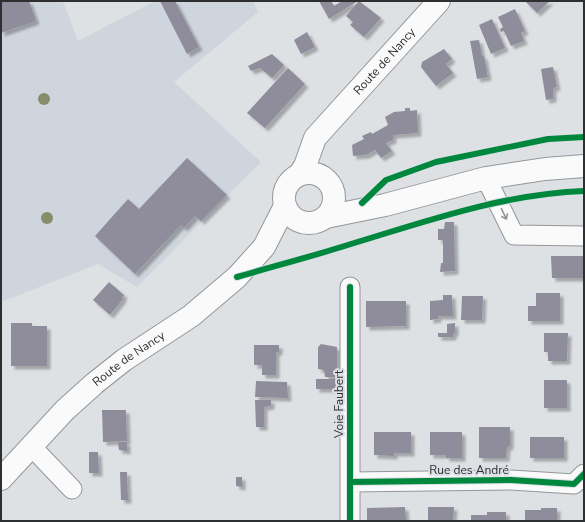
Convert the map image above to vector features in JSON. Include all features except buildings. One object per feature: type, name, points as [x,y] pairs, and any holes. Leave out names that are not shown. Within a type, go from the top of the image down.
[{"type":"main road","name":"Route de Nancy","points":[[299,175],[305,166],[315,138],[439,1]]},
{"type":"main road","name":"Route de Nancy","points":[[328,185],[320,157],[324,134],[329,121]]},
{"type":"main road","points":[[385,205],[362,203],[328,185],[313,174],[299,175],[288,185],[284,199],[285,206],[292,217],[302,223],[310,224],[326,217],[385,205],[486,178],[545,169],[584,166]]},
{"type":"main road","points":[[326,217],[334,203],[328,185]]},
{"type":"main road","name":"Route de Nancy","points":[[1,479],[65,410],[95,383],[124,360],[191,316],[237,277],[264,247],[285,206]]},
{"type":"main road","name":"Route de Nancy","points":[[264,247],[302,223]]},
{"type":"street","points":[[486,178],[514,235],[584,236]]},
{"type":"street","name":"Voie Faubert","points":[[350,287],[350,521]]},
{"type":"street","points":[[31,446],[72,489]]},
{"type":"street","name":"Rue des André","points":[[350,482],[510,480],[574,484],[584,474]]},
{"type":"shaded area","points":[[1,1],[63,1],[78,41],[155,1],[253,1],[258,12],[174,82],[261,162],[137,287],[98,264],[1,302]]},
{"type":"cycle path","points":[[362,203],[386,180],[436,162],[548,139],[584,137]]},
{"type":"cycle path","points":[[237,277],[466,210],[524,197],[584,191]]},
{"type":"cycle path","points":[[350,287],[350,521]]},
{"type":"cycle path","points":[[350,482],[511,480],[574,484],[584,474]]}]
